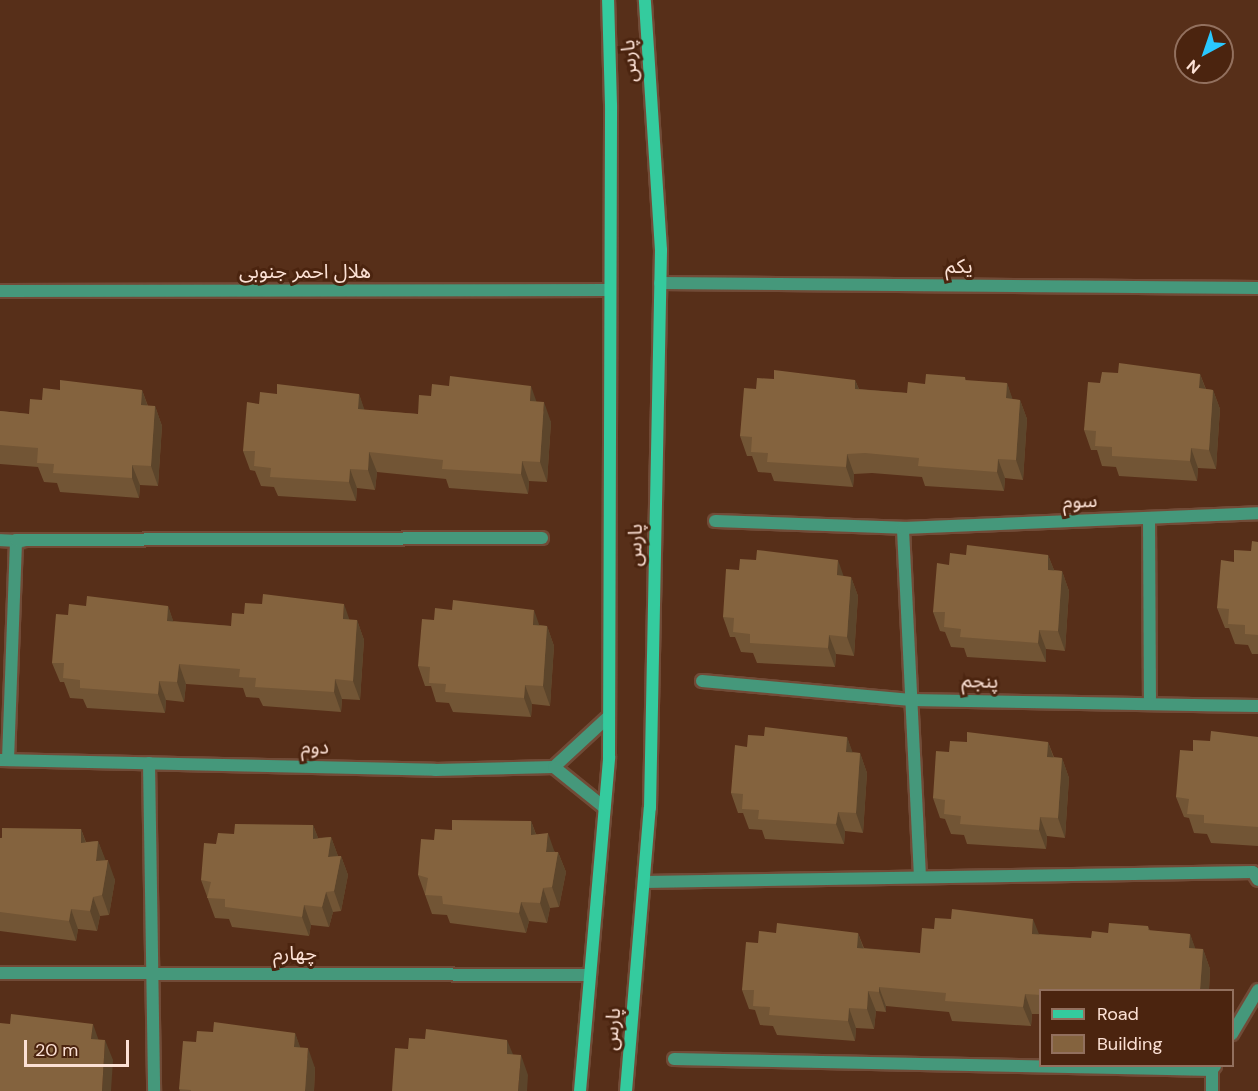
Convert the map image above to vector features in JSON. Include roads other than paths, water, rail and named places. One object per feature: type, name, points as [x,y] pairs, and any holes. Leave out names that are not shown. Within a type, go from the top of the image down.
[{"type":"street","name":"پارس","points":[[580,1091],[605,808],[609,716],[608,0]]},
{"type":"street","name":"پارس","points":[[626,1091],[650,808],[660,283],[645,0]]},
{"type":"street","name":"یکم","points":[[660,283],[1258,288]]},
{"type":"street","name":"هلال احمر جنوبی","points":[[0,291],[610,290]]},
{"type":"street","name":"سوم","points":[[715,521],[903,528],[1258,513]]},
{"type":"street","points":[[1149,518],[1150,704]]},
{"type":"street","points":[[903,528],[920,877]]},
{"type":"street","points":[[0,540],[542,538]]},
{"type":"street","points":[[4,760],[16,540],[22,541]]},
{"type":"street","name":"پنجم","points":[[702,681],[912,700],[1258,706]]},
{"type":"street","points":[[605,808],[554,768],[609,716]]},
{"type":"street","name":"دوم","points":[[4,760],[435,770],[554,768]]},
{"type":"street","points":[[149,763],[154,1091]]},
{"type":"street","points":[[644,882],[1253,872],[1258,880]]},
{"type":"street","name":"چهارم","points":[[0,973],[590,975]]},
{"type":"street","points":[[1234,1032],[1258,990]]},
{"type":"street","points":[[674,1059],[1039,1065]]},
{"type":"street","points":[[1154,1067],[1214,1068],[1212,1091]]}]
